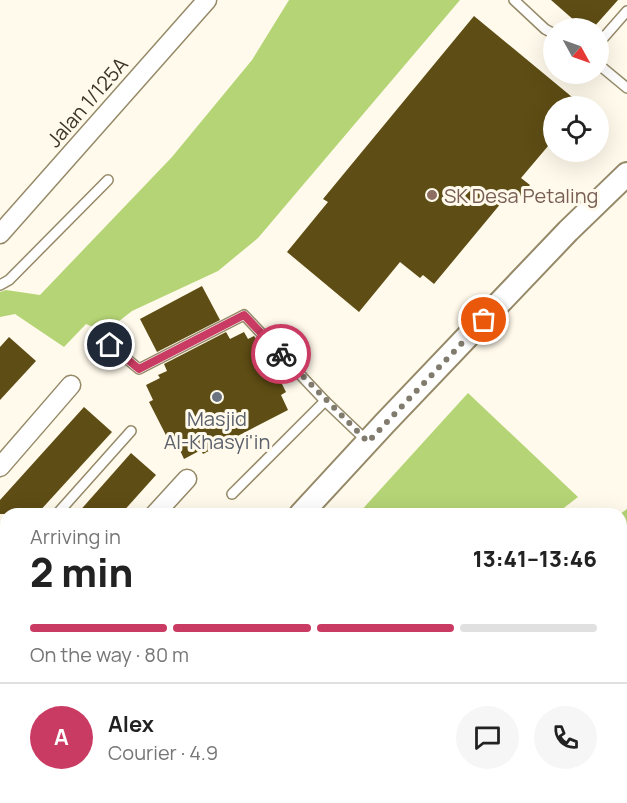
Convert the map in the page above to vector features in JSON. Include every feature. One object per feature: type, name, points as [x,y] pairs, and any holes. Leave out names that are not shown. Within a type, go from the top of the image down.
[{"type":"street","name":"Jalan 1/125A","points":[[0,234],[207,0]]},
{"type":"street","points":[[307,508],[568,231],[627,174]]},
{"type":"street","points":[[0,467],[71,385]]},
{"type":"street","points":[[160,508],[187,479]]},
{"type":"lane","points":[[514,0],[543,27]]},
{"type":"lane","points":[[609,31],[627,11]]},
{"type":"lane","points":[[609,71],[625,81]]},
{"type":"lane","points":[[0,285],[9,280],[108,180]]},
{"type":"lane","points":[[110,345],[139,369],[244,315],[325,401],[368,442]]},
{"type":"lane","points":[[232,494],[325,401]]},
{"type":"lane","points":[[62,508],[131,431]]},
{"type":"green space","points":[[289,0],[460,0],[258,238],[218,271],[132,311],[105,332],[86,324],[64,347],[15,314],[0,317],[0,292],[6,290],[40,295],[172,157],[252,60]]},
{"type":"green space","points":[[468,393],[578,497],[564,508],[363,508]]},
{"type":"building","points":[[551,0],[618,0],[602,18],[572,18]]},
{"type":"building","points":[[474,16],[543,73],[543,84],[556,84],[571,96],[543,96],[543,152],[521,178],[530,185],[515,202],[507,196],[434,284],[423,275],[420,278],[400,262],[359,312],[287,252],[328,202],[323,199]]},
{"type":"building","points":[[202,286],[220,320],[157,352],[140,319]]},
{"type":"building","name":"Masjid Al-Khasyi'in","points":[[226,332],[230,339],[244,332],[248,339],[254,336],[263,348],[265,347],[283,366],[287,379],[281,382],[286,392],[281,395],[288,410],[203,454],[201,450],[184,459],[178,446],[173,449],[149,402],[153,400],[146,385],[160,378],[158,375],[167,371],[164,364]]},
{"type":"building","points":[[9,337],[36,361],[0,400],[0,347]]},
{"type":"building","points":[[84,407],[112,432],[42,508],[0,508],[0,500]]},
{"type":"building","points":[[131,453],[156,475],[126,508],[82,508]]},
{"type":"way so far","points":[[281,354],[368,442],[484,320]]},
{"type":"place","name":"SK Desa Petaling","points":[[432,195]]},
{"type":"place","name":"Masjid Al-Khasyi'in","points":[[217,397]]},
{"type":"route","points":[[110,345],[139,369],[244,315],[281,354]]}]
